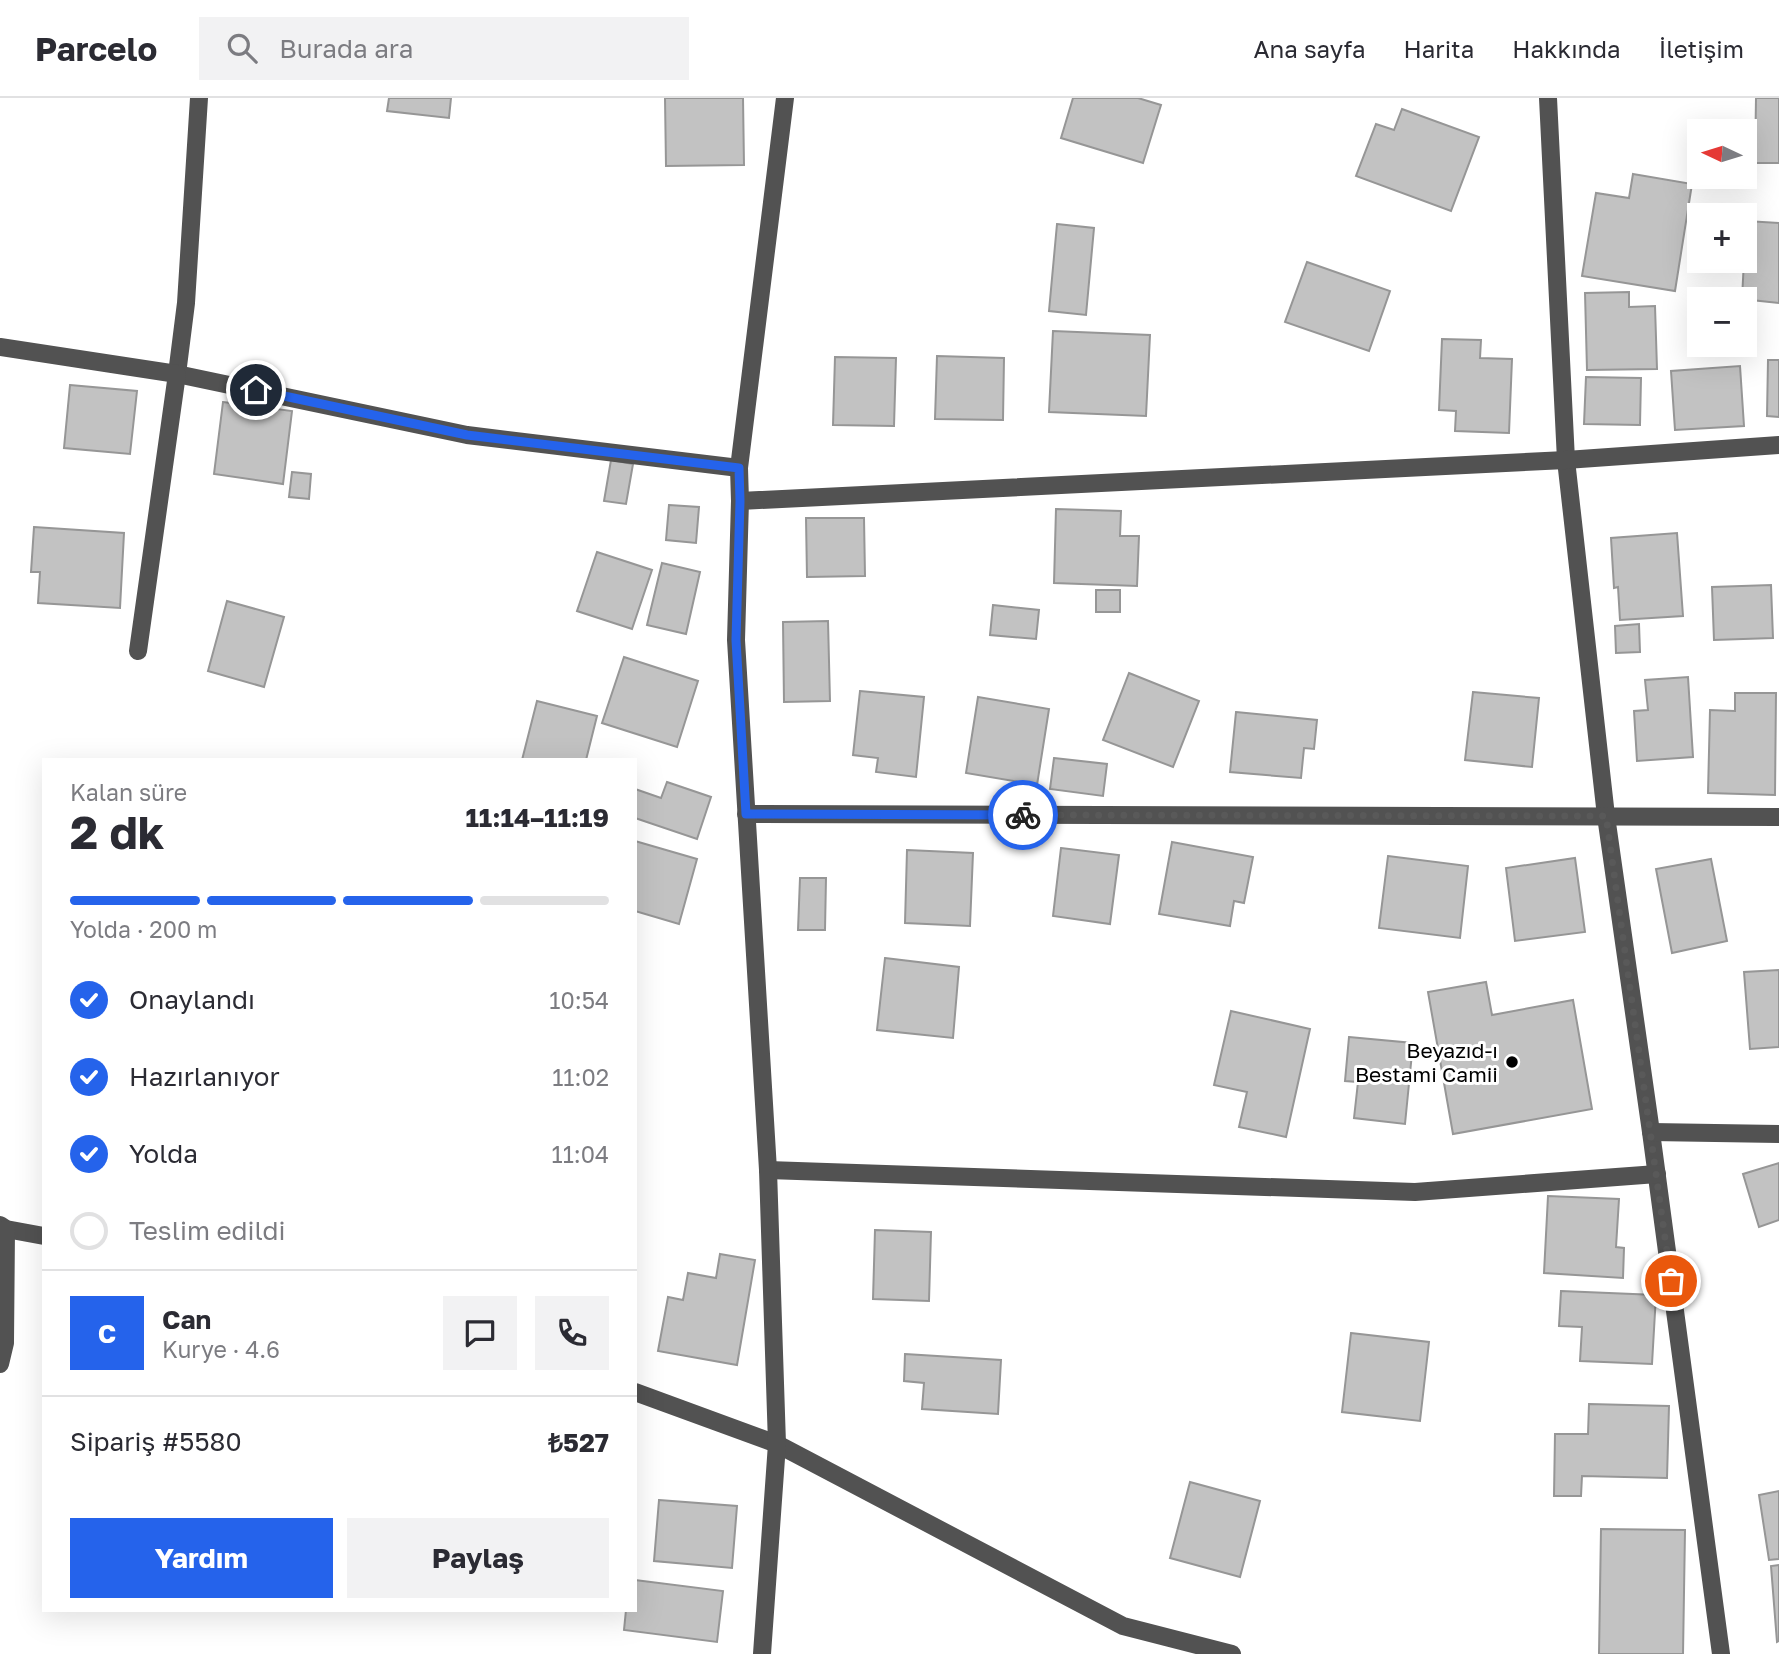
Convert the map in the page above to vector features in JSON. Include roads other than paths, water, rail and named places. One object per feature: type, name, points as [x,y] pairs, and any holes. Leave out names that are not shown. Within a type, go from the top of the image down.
[{"type":"street","points":[[138,651],[186,303],[199,98]]},
{"type":"street","points":[[762,1654],[777,1444],[768,1170],[736,640],[739,468],[785,98]]},
{"type":"street","points":[[1548,98],[1566,460],[1606,816],[1721,1654]]},
{"type":"street","points":[[0,347],[177,374],[467,435],[739,468]]},
{"type":"street","points":[[740,501],[1566,460],[1779,445]]},
{"type":"street","points":[[746,814],[1779,817]]},
{"type":"street","points":[[1651,1132],[1779,1134]]},
{"type":"street","points":[[768,1170],[1415,1192],[1657,1174]]},
{"type":"street","points":[[0,1364],[5,1343],[3,1227],[42,1236]]},
{"type":"street","points":[[637,1393],[777,1444],[1123,1626],[1232,1654]]},
{"type":"place","name":"Beyazıd-ı Bestami Camii","points":[[1512,1062]]}]
